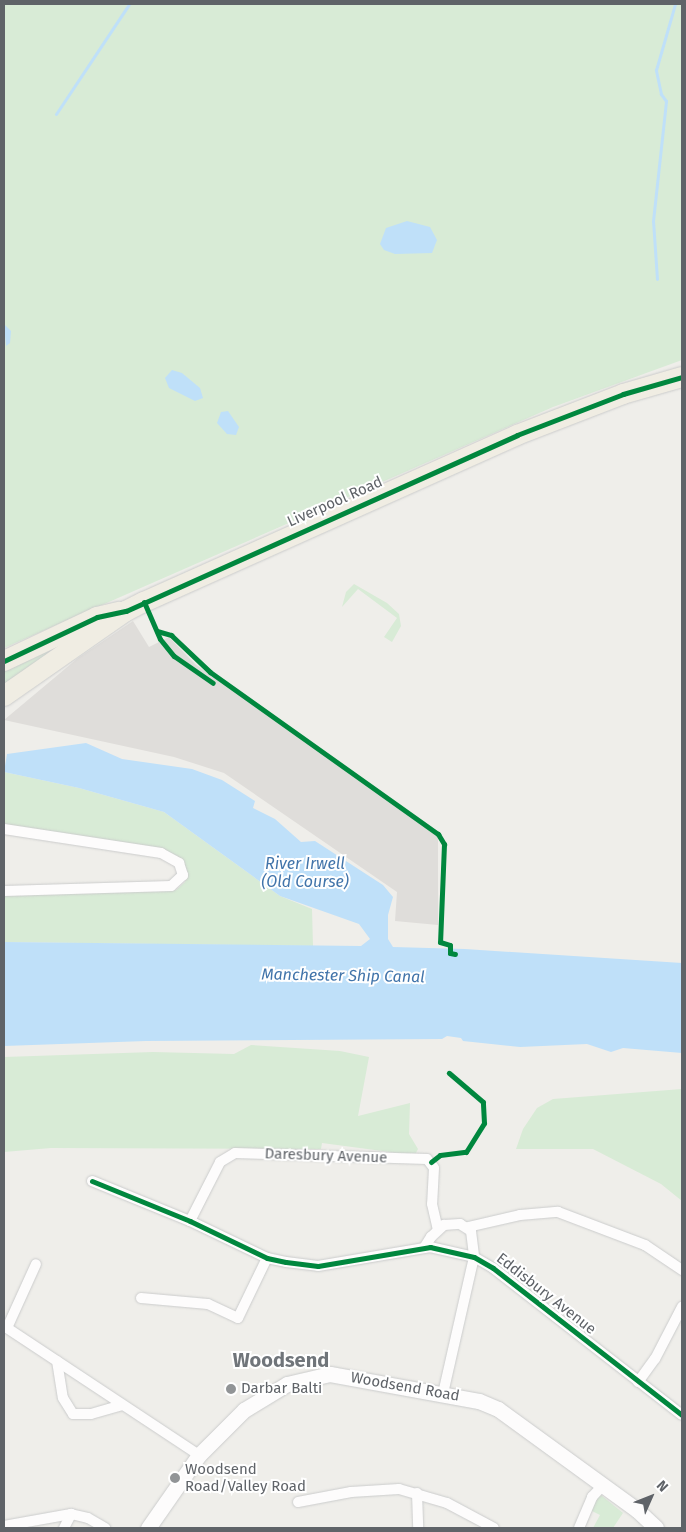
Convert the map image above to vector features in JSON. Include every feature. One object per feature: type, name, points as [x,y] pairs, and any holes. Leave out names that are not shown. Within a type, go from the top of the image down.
[{"type":"highway","name":"Liverpool Road","points":[[5,696],[126,611],[517,435],[622,394],[682,377]]},
{"type":"highway","name":"Liverpool Road","points":[[4,661],[97,617],[126,611]]},
{"type":"street","points":[[4,829],[161,853],[179,863],[183,875],[171,886],[4,891]]},
{"type":"street","name":"Daresbury Avenue","points":[[190,1221],[220,1162],[235,1153],[427,1159],[434,1168],[432,1204],[438,1229]]},
{"type":"street","name":"Eddisbury Avenue","points":[[92,1181],[190,1221],[267,1258],[318,1266],[424,1248],[448,1248],[474,1257],[494,1268],[682,1416]]},
{"type":"street","points":[[424,1248],[438,1229],[453,1224],[468,1227],[520,1215],[558,1212],[645,1245],[682,1270]]},
{"type":"street","name":"Eddisbury Avenue","points":[[443,1394],[474,1257],[468,1227]]},
{"type":"street","points":[[141,1298],[208,1304],[238,1318],[267,1258]]},
{"type":"street","points":[[36,1264],[5,1327],[199,1455]]},
{"type":"street","points":[[638,1382],[655,1359],[682,1307]]},
{"type":"street","points":[[57,1361],[63,1398],[73,1414],[91,1414],[122,1405]]},
{"type":"street","name":"Woodsend Road","points":[[148,1528],[199,1455],[244,1410],[287,1384],[306,1377],[330,1374],[479,1401],[498,1410],[604,1485],[637,1510],[656,1528]]},
{"type":"street","points":[[579,1528],[592,1497],[604,1485]]},
{"type":"street","points":[[298,1502],[379,1490],[416,1492],[447,1503],[494,1528]]},
{"type":"street","points":[[416,1492],[418,1528]]},
{"type":"street","points":[[4,1526],[71,1514],[88,1518],[105,1528]]},
{"type":"street","points":[[64,1528],[71,1514]]},
{"type":"shaded area","points":[[133,621],[149,647],[169,637],[195,664],[438,836],[438,925],[395,921],[397,892],[224,773],[174,757],[4,720],[78,658]]},
{"type":"green space","points":[[4,4],[682,4],[682,360],[553,407],[4,648]]},
{"type":"green space","points":[[354,584],[387,603],[399,614],[401,626],[392,642],[384,637],[397,618],[358,589],[342,607],[346,592]]},
{"type":"green space","points":[[48,650],[51,652],[4,688],[4,671]]},
{"type":"green space","points":[[4,772],[79,788],[164,812],[280,896],[312,909],[313,946],[4,942],[4,896],[176,890],[185,882],[187,872],[181,859],[160,848],[4,825]]},
{"type":"green space","points":[[251,1045],[340,1051],[369,1057],[358,1116],[410,1103],[409,1134],[418,1149],[416,1153],[405,1154],[322,1143],[321,1149],[51,1148],[4,1152],[4,1057],[153,1052],[234,1054]]},
{"type":"green space","points":[[682,1089],[682,1201],[661,1184],[593,1149],[516,1149],[523,1129],[537,1108],[553,1099]]},
{"type":"green space","points":[[596,1491],[623,1513],[613,1528],[593,1528],[600,1515],[586,1508]]},
{"type":"water","points":[[407,221],[430,227],[437,240],[432,253],[395,254],[384,250],[380,244],[386,228]]},
{"type":"water","points":[[4,324],[11,331],[10,343],[6,346]]},
{"type":"water","points":[[172,370],[182,373],[200,388],[203,398],[195,401],[169,388],[165,378]]},
{"type":"water","points":[[228,411],[239,427],[236,435],[227,434],[217,423],[221,412]]},
{"type":"water","points":[[86,743],[122,759],[192,769],[222,780],[255,801],[253,808],[275,819],[301,842],[315,841],[383,885],[393,897],[388,915],[388,939],[393,947],[465,949],[682,963],[682,1053],[623,1048],[611,1052],[587,1044],[520,1047],[463,1041],[461,1038],[447,1036],[442,1039],[146,1041],[4,1046],[4,942],[361,946],[370,939],[359,924],[280,896],[164,812],[79,788],[4,772],[7,754]]},
{"type":"waterway","points":[[56,114],[129,4]]},
{"type":"waterway","points":[[657,279],[653,221],[666,101],[661,94],[656,70],[675,4]]},
{"type":"cycle path","points":[[4,661],[97,617],[126,611],[517,435],[623,394],[682,377]]},
{"type":"cycle path","points":[[144,602],[160,639],[174,656],[213,683]]},
{"type":"cycle path","points":[[157,631],[171,635],[210,672],[438,834],[444,844],[440,942],[450,945],[450,953],[455,954]]},
{"type":"cycle path","points":[[431,1162],[440,1155],[466,1152],[484,1123],[483,1102],[449,1073]]},
{"type":"cycle path","points":[[92,1181],[190,1221],[267,1258],[286,1262],[318,1266],[430,1247],[474,1257],[493,1268],[682,1415]]},
{"type":"place","name":"Darbar Balti","points":[[231,1389]]},
{"type":"place","name":"Woodsend Road/Valley Road","points":[[175,1478]]},
{"type":"district","name":"Woodsend","points":[[281,1360]]},
{"type":"water label","name":"River Irwell (Old Course)","points":[[305,873]]},
{"type":"water label","name":"Manchester Ship Canal","points":[[343,976]]}]
